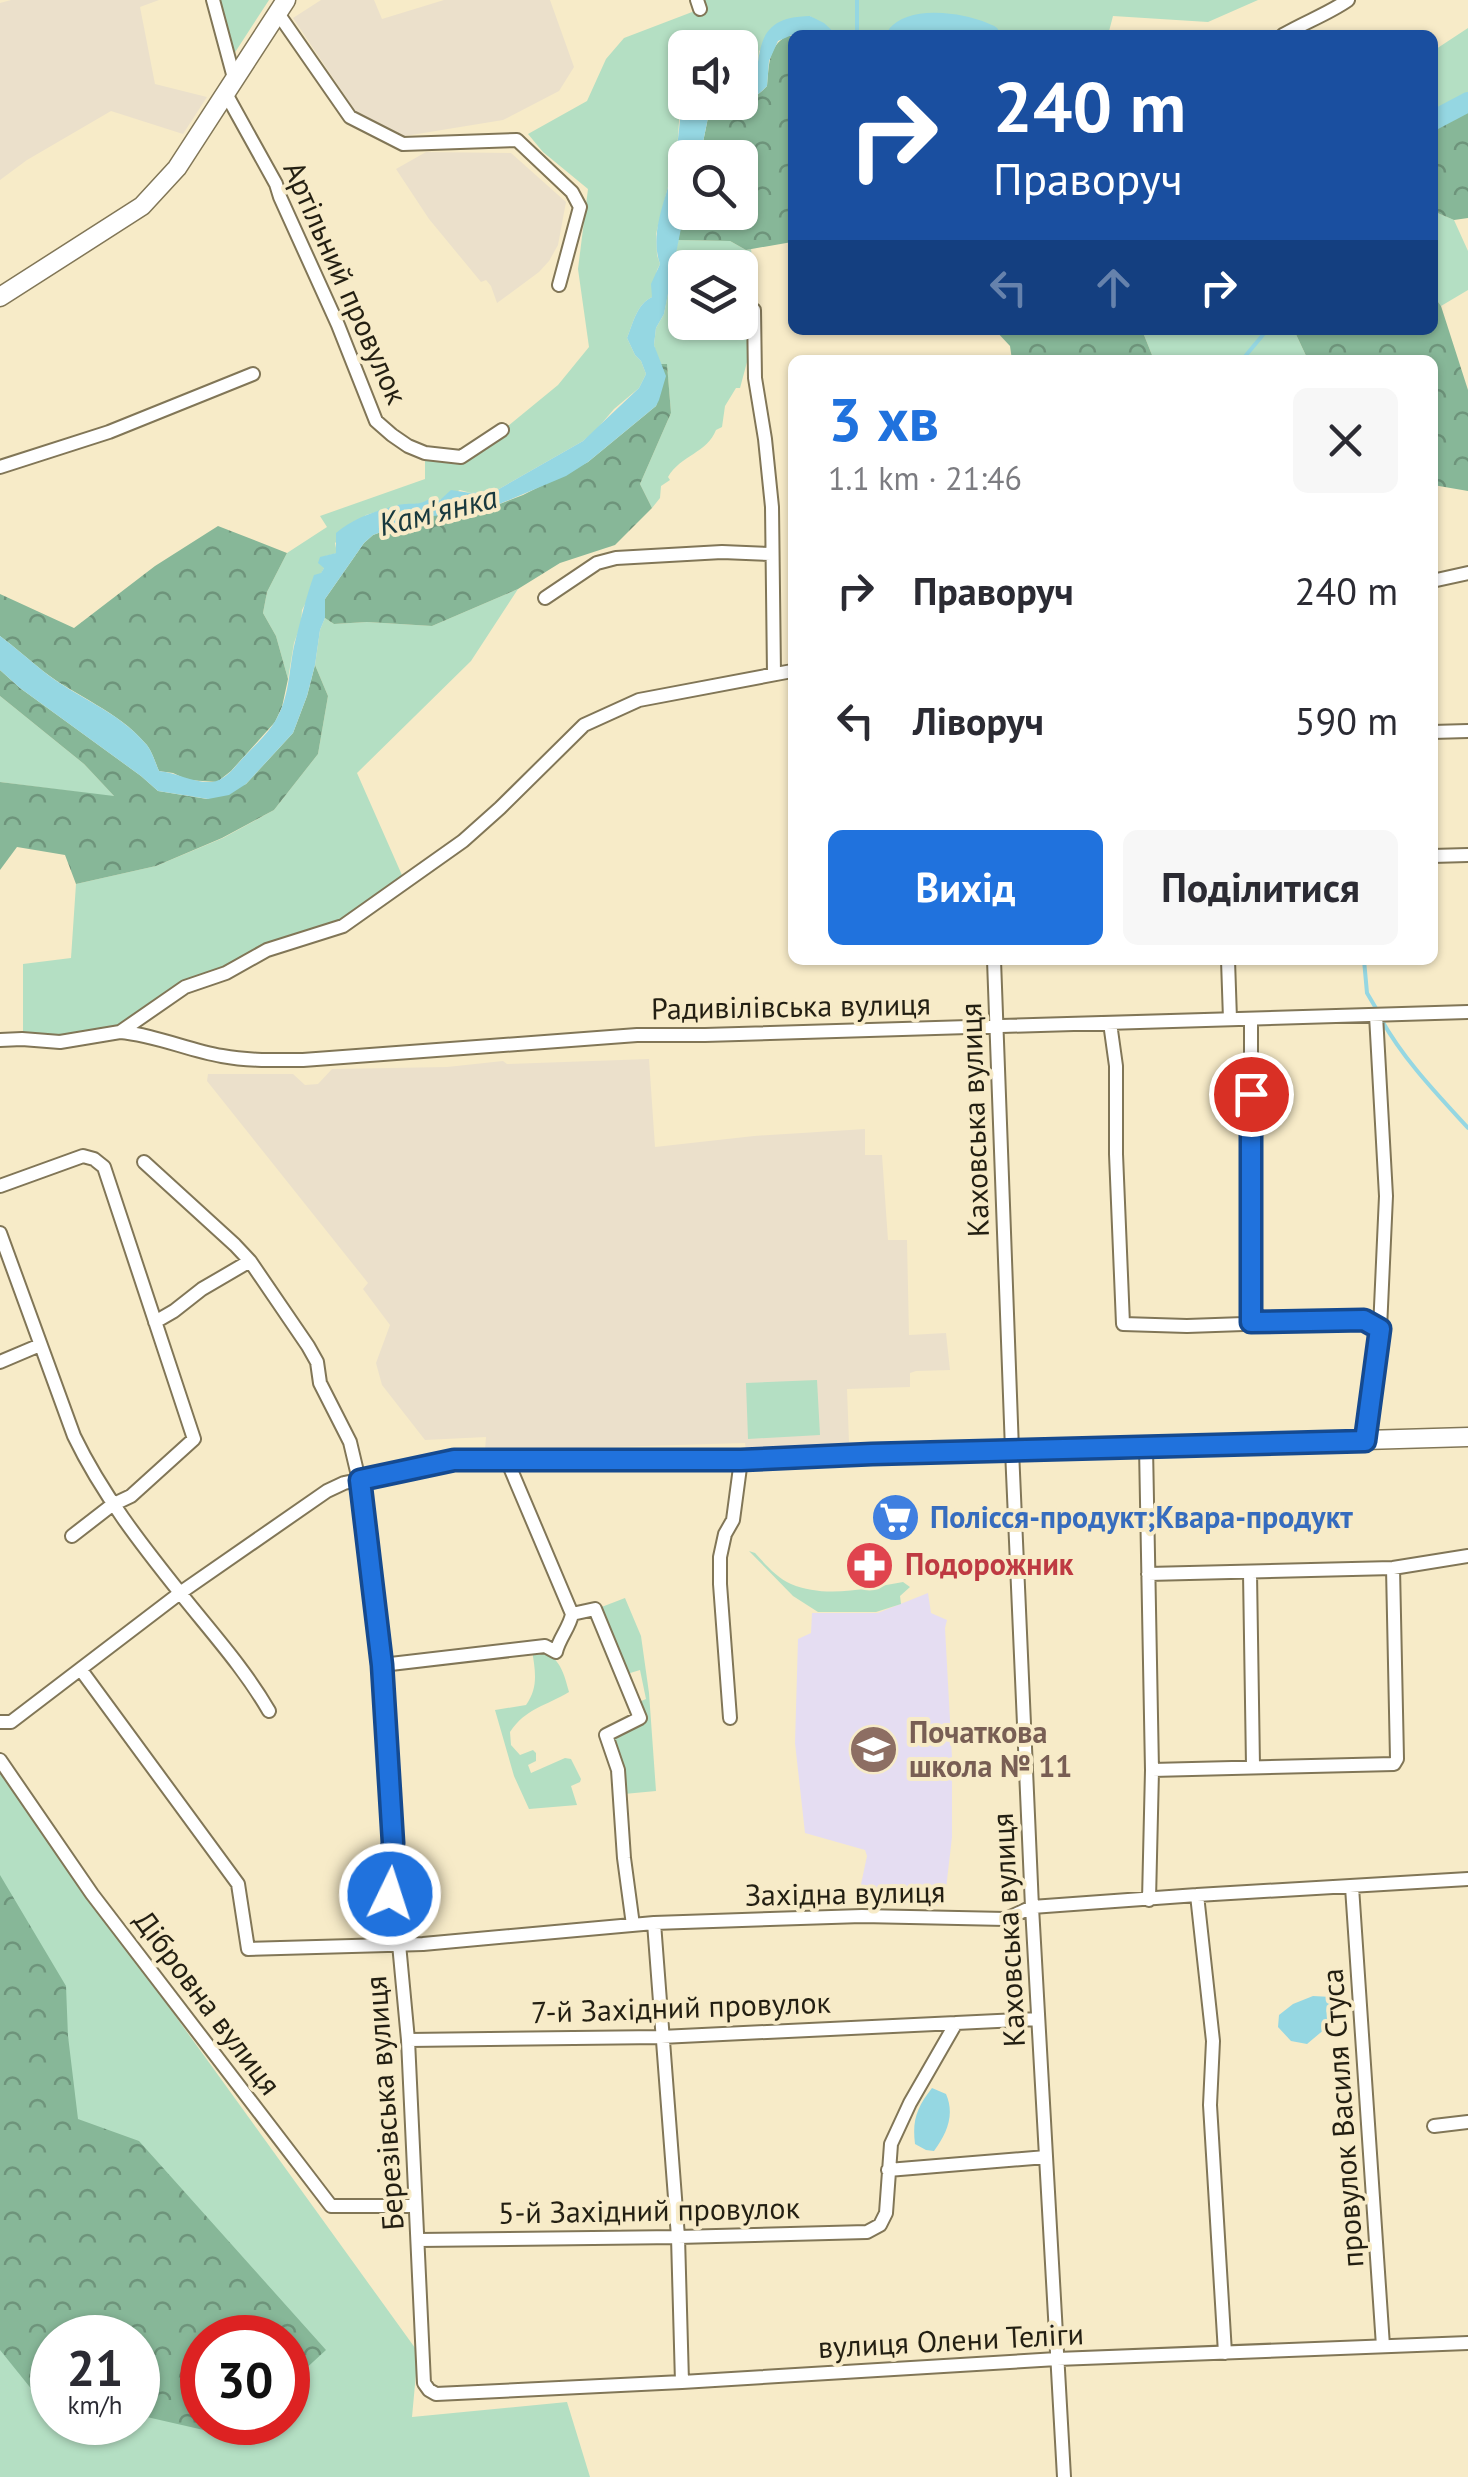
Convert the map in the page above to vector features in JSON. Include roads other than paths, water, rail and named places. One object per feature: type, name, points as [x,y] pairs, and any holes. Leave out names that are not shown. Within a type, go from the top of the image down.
[{"type":"street","name":"Артільний провулок","points":[[213,0],[229,85],[338,325],[376,421],[408,446],[425,453],[460,457],[502,430]]},
{"type":"street","points":[[1293,30],[1348,0]]},
{"type":"street","points":[[0,297],[142,206],[176,168],[281,6],[350,118],[403,144],[517,140],[572,192],[580,206],[559,284]]},
{"type":"street","points":[[754,340],[755,378],[772,508],[774,674]]},
{"type":"street","points":[[0,467],[109,432],[253,374]]},
{"type":"street","points":[[545,598],[597,563],[616,558],[722,552],[771,554]]},
{"type":"street","points":[[1438,580],[1468,572]]},
{"type":"street","points":[[0,1040],[60,1042],[120,1032],[184,988],[226,973],[267,950],[344,926],[463,841],[584,724],[639,700],[788,672]]},
{"type":"street","points":[[1438,732],[1468,731]]},
{"type":"street","points":[[1438,856],[1468,854]]},
{"type":"street","name":"Каховська вулиця","points":[[994,965],[1032,1908],[1064,2477]]},
{"type":"street","points":[[1228,965],[1230,1020]]},
{"type":"street","points":[[154,1037],[149,1023],[159,1005]]},
{"type":"street","name":"Радивілівська вулиця","points":[[120,1032],[221,1056],[303,1060],[637,1035],[1468,1012]]},
{"type":"street","points":[[1365,1441],[1380,1329],[1386,1196],[1376,1015]]},
{"type":"street","points":[[1250,1018],[1251,1322]]},
{"type":"street","points":[[1110,1023],[1116,1066],[1124,1324],[1188,1326],[1364,1320],[1380,1329]]},
{"type":"street","points":[[0,1186],[84,1156],[104,1167],[194,1438],[131,1496],[112,1504],[72,1536]]},
{"type":"street","name":"Березівська вулиця","points":[[144,1162],[250,1261],[316,1362],[320,1383],[350,1442],[360,1480],[382,1665],[393,1843],[388,1872],[391,1916],[400,1944],[408,2040],[424,2383],[436,2394]]},
{"type":"street","points":[[0,1233],[74,1436],[89,1466],[112,1504],[252,1682],[268,1711]]},
{"type":"street","points":[[156,1322],[250,1261]]},
{"type":"street","points":[[0,1362],[40,1345]]},
{"type":"street","points":[[0,1722],[10,1722],[180,1594],[327,1491],[344,1483],[454,1460],[741,1460],[1468,1437]]},
{"type":"street","points":[[1146,1446],[1152,1770],[1149,1900]]},
{"type":"street","points":[[382,1665],[545,1646],[556,1652],[572,1614],[506,1458]]},
{"type":"street","points":[[730,1718],[720,1558],[724,1534],[733,1520],[741,1460]]},
{"type":"street","points":[[1148,1574],[1394,1568],[1468,1556]]},
{"type":"street","points":[[1152,1770],[1396,1762],[1394,1568]]},
{"type":"street","points":[[1250,1574],[1253,1766]]},
{"type":"street","points":[[572,1614],[595,1610],[640,1718],[606,1736],[618,1770],[624,1858],[634,1924]]},
{"type":"street","name":"Західна вулиця","points":[[81,1670],[238,1884],[248,1950],[423,1944],[654,1923],[862,1916],[1006,1920],[1032,1908],[1468,1880]]},
{"type":"street","name":"Дібровна вулиця","points":[[0,1760],[92,1894],[331,2206],[414,2206]]},
{"type":"street","name":"провулок Василя Стуса","points":[[1352,1887],[1383,2346]]},
{"type":"street","points":[[1196,1895],[1212,2042],[1210,2106],[1225,2353]]},
{"type":"street","points":[[654,1923],[678,2238],[682,2382]]},
{"type":"street","name":"7-й Західний провулок","points":[[408,2040],[661,2037],[1038,2019]]},
{"type":"street","points":[[956,2023],[910,2103],[892,2144],[888,2170],[1046,2157]]},
{"type":"street","points":[[1434,2126],[1468,2122]]},
{"type":"street","name":"5-й Західний провулок","points":[[418,2240],[867,2232],[880,2225],[886,2213],[888,2170]]},
{"type":"street","name":"вулиця Олени Теліги","points":[[436,2394],[1057,2360],[1468,2343]]},
{"type":"water","points":[[810,16],[832,30],[788,30],[788,37],[778,41],[769,61],[767,86],[758,94],[762,42],[773,26]]},
{"type":"water","points":[[681,120],[708,120],[703,140],[678,140]]},
{"type":"water","points":[[668,189],[668,230],[681,230],[677,250],[668,250],[668,294],[656,328],[654,345],[666,376],[656,406],[566,476],[477,512],[422,517],[373,535],[364,543],[325,599],[315,665],[293,733],[246,784],[229,795],[208,799],[158,791],[0,670],[0,636],[55,680],[134,732],[150,749],[159,771],[205,782],[228,774],[266,734],[281,709],[308,592],[314,575],[324,568],[318,563],[320,557],[336,553],[336,533],[373,513],[430,498],[440,500],[451,490],[471,493],[499,489],[583,441],[639,388],[646,374],[627,338],[639,309],[652,297],[651,284],[660,264],[659,222]]},
{"type":"water","points":[[1313,1996],[1331,1997],[1334,2013],[1326,2028],[1307,2044],[1291,2041],[1278,2027],[1279,2015]]},
{"type":"water","points":[[932,2088],[946,2094],[950,2109],[946,2131],[934,2151],[915,2144],[914,2135],[917,2114]]},
{"type":"waterway","points":[[857,0],[857,30]]},
{"type":"waterway","name":"Кам'янка","points":[[904,30],[929,23],[976,30]]},
{"type":"waterway","name":"Кам'янка","points":[[1438,118],[1468,102]]},
{"type":"waterway","points":[[1246,355],[1263,335]]},
{"type":"waterway","points":[[1364,965],[1367,993],[1377,1010]]},
{"type":"waterway","points":[[1381,1019],[1410,1062],[1468,1128]]},
{"type":"place","name":"Полісся-продукт;Квара-продукт","points":[[895,1518]]},
{"type":"place","name":"Подорожник","points":[[870,1565]]},
{"type":"place","name":"Початкова школа № 11","points":[[874,1750]]}]
